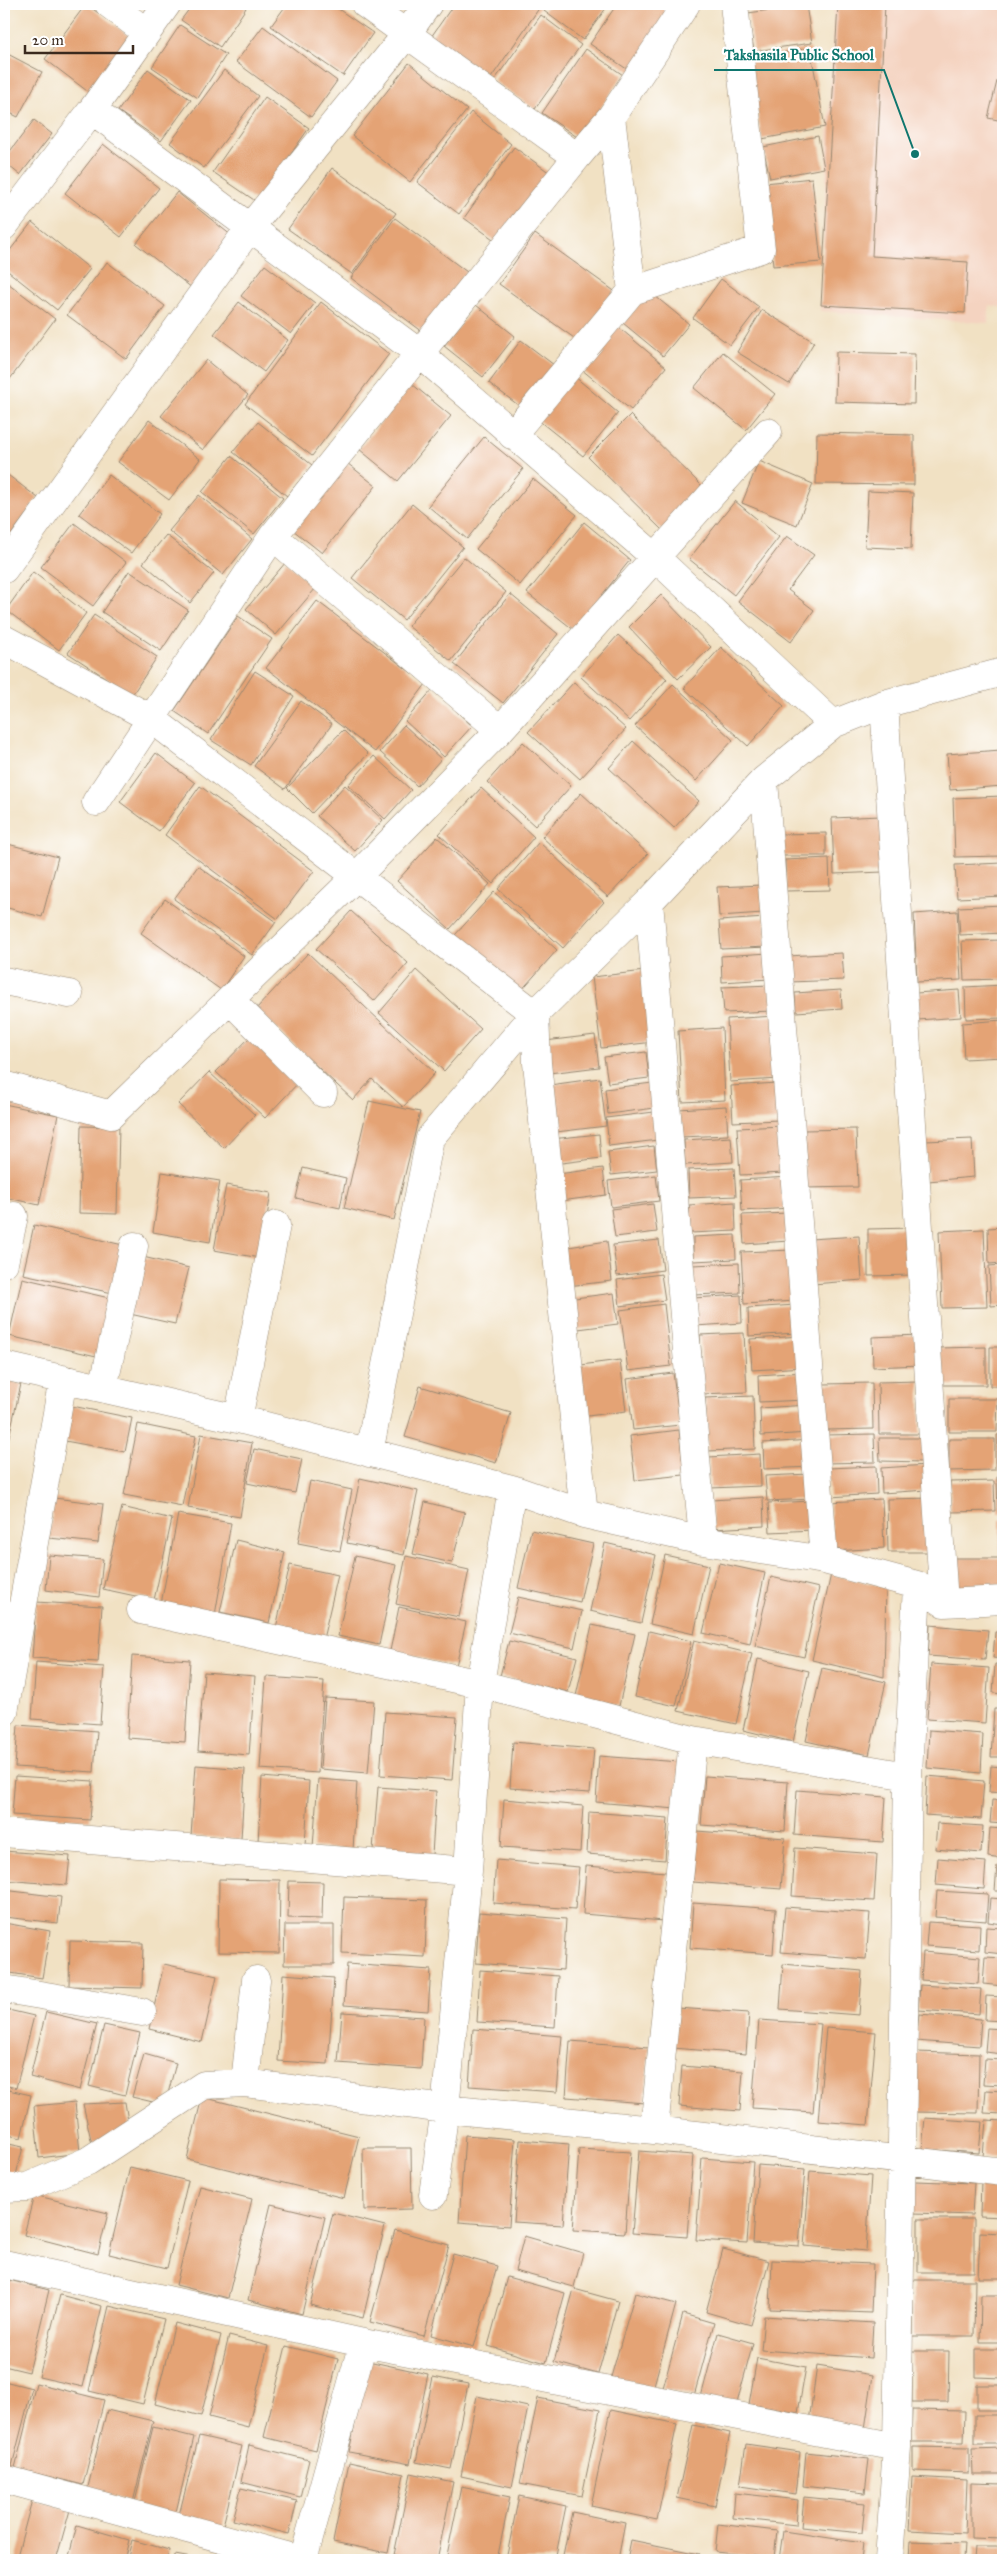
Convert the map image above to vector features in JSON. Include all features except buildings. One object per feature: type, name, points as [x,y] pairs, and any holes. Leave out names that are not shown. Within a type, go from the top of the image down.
[{"type":"street","points":[[109,4],[146,32]]},
{"type":"street","points":[[4,226],[14,196],[92,110],[167,4]]},
{"type":"street","points":[[365,4],[577,157]]},
{"type":"street","points":[[4,569],[251,226],[406,35],[428,4]]},
{"type":"street","points":[[96,802],[273,536],[611,117],[686,4]]},
{"type":"street","points":[[512,436],[632,291],[761,248],[734,4]]},
{"type":"street","points":[[92,110],[251,226],[419,353],[512,436],[655,558],[832,724]]},
{"type":"street","points":[[611,117],[632,291]]},
{"type":"street","points":[[4,1085],[111,1115],[356,877],[500,730],[768,432]]},
{"type":"street","points":[[273,536],[500,730]]},
{"type":"street","points":[[4,639],[152,719],[535,1014]]},
{"type":"street","points":[[369,1453],[430,1138],[535,1014],[649,902],[764,780],[832,724],[884,704],[1003,672]]},
{"type":"street","points":[[884,704],[944,1603]]},
{"type":"street","points":[[764,780],[824,1560]]},
{"type":"street","points":[[649,902],[703,1541]]},
{"type":"street","points":[[4,980],[70,994]]},
{"type":"street","points":[[230,1000],[323,1093]]},
{"type":"street","points":[[535,1014],[537,1063],[584,1514]]},
{"type":"street","points":[[4,1263],[14,1216]]},
{"type":"street","points":[[238,1420],[276,1224]]},
{"type":"street","points":[[103,1388],[134,1246]]},
{"type":"street","points":[[4,1366],[238,1420],[512,1488],[584,1514],[703,1541],[824,1560],[917,1585],[944,1603],[1003,1600]]},
{"type":"street","points":[[4,1712],[63,1379]]},
{"type":"street","points":[[433,2195],[445,2109],[468,1871],[480,1684],[512,1488]]},
{"type":"street","points":[[889,2560],[897,2447],[900,2160],[908,1776],[917,1585]]},
{"type":"street","points":[[141,1610],[480,1684],[693,1740],[908,1776]]},
{"type":"street","points":[[654,2130],[693,1740]]},
{"type":"street","points":[[4,1833],[468,1871]]},
{"type":"street","points":[[244,2083],[256,1980]]},
{"type":"street","points":[[4,1989],[142,2012]]},
{"type":"street","points":[[4,2188],[27,2187],[88,2160],[204,2085],[244,2083],[445,2109],[654,2130],[1003,2172]]},
{"type":"street","points":[[4,2264],[363,2343],[897,2447]]},
{"type":"street","points":[[4,2478],[302,2560],[363,2343]]},
{"type":"shaded area","points":[[834,4],[1003,4],[1003,308],[990,305],[988,323],[820,311]]},
{"type":"place","name":"Takshasila Public School","points":[[915,154]]}]
